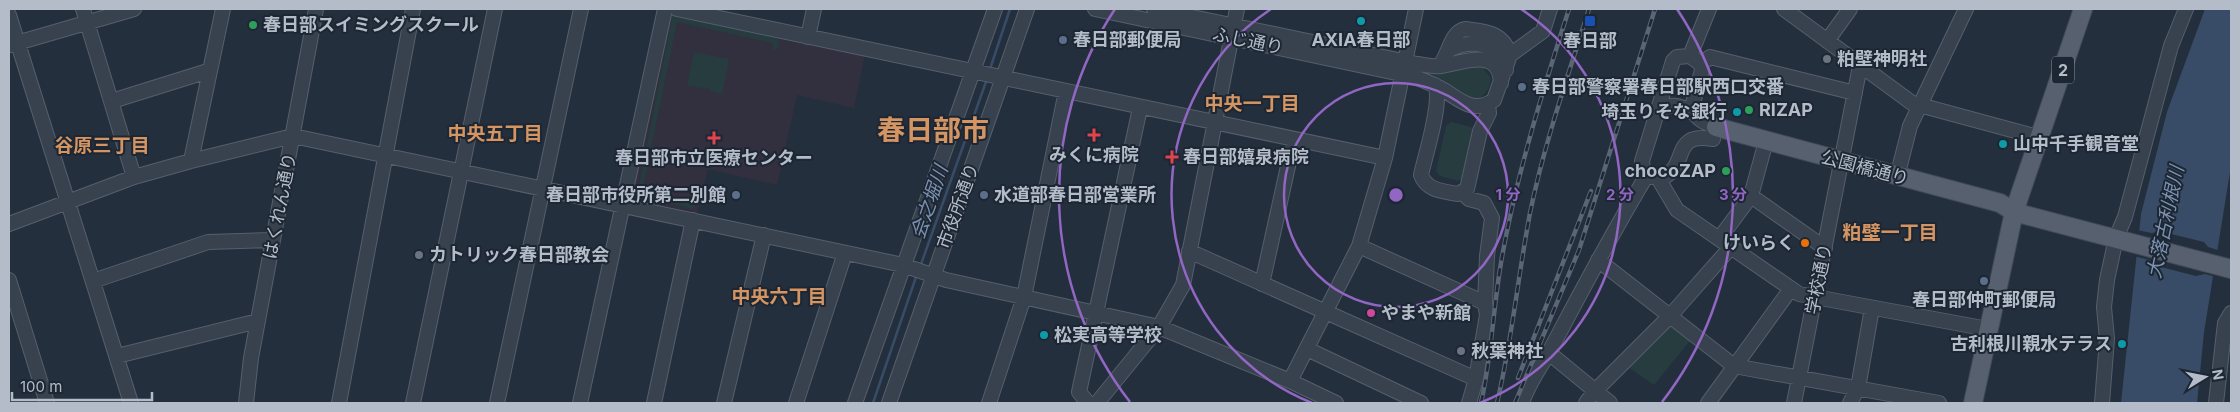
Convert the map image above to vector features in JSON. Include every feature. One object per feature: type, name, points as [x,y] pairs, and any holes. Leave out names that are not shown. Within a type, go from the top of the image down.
[{"type":"main road","name":"2","points":[[1973,403],[2014,212],[2038,137],[2084,9]]},
{"type":"main road","name":"公園橋通り","points":[[1714,133],[1763,152],[1897,177],[2000,203],[2014,212]]},
{"type":"main road","name":"公園橋通り","points":[[1714,133],[1842,167],[1996,212],[2014,212],[2231,268]]},
{"type":"street","points":[[84,9],[134,177]]},
{"type":"street","points":[[13,44],[88,24],[134,9]]},
{"type":"street","points":[[191,161],[208,71],[223,9]]},
{"type":"street","name":"はくれん通り","points":[[246,403],[258,321],[316,9]]},
{"type":"street","points":[[339,403],[384,155],[413,9]]},
{"type":"street","points":[[413,403],[495,9]]},
{"type":"street","points":[[497,403],[581,9]]},
{"type":"street","points":[[580,403],[665,9]]},
{"type":"street","points":[[676,9],[1385,158]]},
{"type":"street","points":[[808,37],[814,9]]},
{"type":"street","points":[[854,403],[906,266],[975,72],[995,9]]},
{"type":"street","name":"市役所通り","points":[[889,403],[929,275],[1027,9]]},
{"type":"street","name":"ふじ通り","points":[[1095,9],[1233,32],[1403,68]]},
{"type":"street","name":"ふじ通り","points":[[1154,9],[1233,32]]},
{"type":"street","points":[[1097,403],[1159,327],[1178,297],[1183,285],[1237,9]]},
{"type":"street","points":[[1290,381],[1359,246],[1385,158],[1416,9]]},
{"type":"street","points":[[1510,55],[1543,31],[1550,9]]},
{"type":"street","points":[[1693,113],[1696,60],[1710,9]]},
{"type":"street","points":[[1827,40],[1850,9]]},
{"type":"street","points":[[1897,177],[1910,126],[1966,9]]},
{"type":"street","points":[[2102,403],[2107,339],[2104,307],[2107,280],[2120,239],[2171,46],[2186,9]]},
{"type":"street","points":[[1787,10],[1912,103],[2038,137]]},
{"type":"street","points":[[9,15],[13,44],[93,281],[131,403]]},
{"type":"street","points":[[1403,68],[1469,106],[1480,107],[1488,104],[1497,96],[1510,55],[1505,41],[1500,36],[1465,29],[1459,30],[1455,34],[1449,50],[1439,66]]},
{"type":"street","points":[[1449,50],[1462,44],[1480,44],[1488,47],[1501,57],[1504,77]]},
{"type":"street","points":[[1855,93],[1710,57],[1696,60],[1677,57],[1673,61],[1642,160],[1643,170],[1652,176],[1677,210],[1790,290],[1816,298],[1988,329]]},
{"type":"street","points":[[1403,68],[1439,66],[1471,59],[1486,60],[1497,68],[1504,77]]},
{"type":"street","name":"学校通り","points":[[1794,403],[1842,167],[1860,66]]},
{"type":"street","points":[[112,101],[208,71]]},
{"type":"street","points":[[1434,85],[1437,90],[1436,104],[1421,175],[1424,184],[1430,188],[1458,194],[1463,193],[1467,189],[1480,131],[1489,113],[1488,104]]},
{"type":"street","points":[[989,403],[1024,297],[1066,91]]},
{"type":"street","points":[[1652,176],[1664,178],[1675,169],[1679,153],[1690,140],[1714,133],[1706,123],[1693,113],[1676,105],[1658,110]]},
{"type":"street","points":[[1088,403],[1079,392],[1140,108]]},
{"type":"street","points":[[9,224],[134,177],[293,136],[623,204],[906,266],[929,275],[1159,327],[1290,381],[1336,403]]},
{"type":"street","points":[[1262,284],[1294,139]]},
{"type":"street","points":[[1586,403],[1594,392],[1670,316],[1725,243],[1751,196],[1763,152]]},
{"type":"street","points":[[1522,403],[1529,385],[1549,353],[1598,260],[1652,176]]},
{"type":"street","points":[[1463,193],[1469,199],[1484,203],[1492,218],[1487,256],[1485,303],[1487,315],[1476,380],[1469,403]]},
{"type":"street","points":[[1751,196],[1825,248]]},
{"type":"street","points":[[654,403],[693,220]]},
{"type":"street","points":[[724,403],[764,235]]},
{"type":"street","points":[[93,281],[208,242],[273,240]]},
{"type":"street","points":[[1359,246],[1485,303]]},
{"type":"street","points":[[1189,251],[1327,311],[1476,380]]},
{"type":"street","points":[[796,403],[845,253]]},
{"type":"street","points":[[1598,260],[1734,366],[1939,403]]},
{"type":"street","points":[[9,280],[48,403]]},
{"type":"street","points":[[1708,403],[1790,290]]},
{"type":"street","points":[[1850,403],[1858,388],[1872,308]]},
{"type":"street","points":[[2216,403],[2225,322],[2228,314],[2231,313]]},
{"type":"street","points":[[117,356],[258,321]]},
{"type":"street","points":[[1306,349],[1421,403]]},
{"type":"street","points":[[1549,353],[1594,392],[1610,403]]},
{"type":"shaded area","name":"春日部市立医療センター","points":[[669,11],[865,54],[854,108],[797,95],[777,185],[708,169],[697,215],[627,200]]},
{"type":"green space","points":[[673,13],[777,36],[779,46],[773,52],[773,43],[677,22],[642,192],[694,203],[693,209],[637,196]]},
{"type":"green space","points":[[694,52],[729,59],[722,94],[710,91],[710,89],[687,86]]},
{"type":"green space","points":[[1481,65],[1491,78],[1487,91],[1477,99],[1465,97],[1449,83],[1423,72]]},
{"type":"green space","points":[[1451,122],[1471,127],[1474,131],[1463,178],[1458,181],[1440,176],[1436,171],[1446,126]]},
{"type":"green space","points":[[1670,318],[1693,337],[1654,385],[1625,365]]},
{"type":"water","name":"大落古利根川","points":[[2205,9],[2231,9],[2231,166],[2204,332],[2197,403],[2121,403],[2141,214],[2167,112]]},
{"type":"pier","points":[[2137,230],[2152,233],[2159,231],[2204,242],[2208,247],[2221,251],[2216,277],[2205,274],[2196,276],[2153,265],[2149,260],[2134,256]]},
{"type":"waterway","name":"会之堀川","points":[[990,69],[1010,9]]},
{"type":"waterway","name":"会之堀川","points":[[920,267],[987,79]]},
{"type":"waterway","name":"会之堀川","points":[[873,403],[917,274]]},
{"type":"railway","points":[[1481,403],[1488,367],[1499,275],[1515,194],[1531,132],[1569,9]]},
{"type":"railway","points":[[1497,403],[1507,356],[1530,213],[1542,161],[1589,9]]},
{"type":"railway","points":[[1515,403],[1579,250],[1655,9]]},
{"type":"railway","points":[[1518,378],[1591,191]]},
{"type":"place","name":"AXIA春日部","points":[[1361,21]]},
{"type":"place","name":"春日部","points":[[1590,21]]},
{"type":"place","name":"春日部スイミングスクール","points":[[253,25]]},
{"type":"place","name":"春日部郵便局","points":[[1063,40]]},
{"type":"place","name":"粕壁神明社","points":[[1827,59]]},
{"type":"place","name":"春日部警察署春日部駅西口交番","points":[[1522,87]]},
{"type":"place","name":"RIZAP","points":[[1749,110]]},
{"type":"place","name":"埼玉りそな銀行","points":[[1737,112]]},
{"type":"place","name":"みくに病院","points":[[1094,135]]},
{"type":"place","name":"春日部市立医療センター","points":[[714,138]]},
{"type":"place","name":"山中千手観音堂","points":[[2003,144]]},
{"type":"place","name":"春日部嬉泉病院","points":[[1172,157]]},
{"type":"place","name":"chocoZAP","points":[[1726,171]]},
{"type":"place","name":"春日部市役所第二別館","points":[[736,195]]},
{"type":"place","name":"水道部春日部営業所","points":[[984,195]]},
{"type":"place","name":"けいらく","points":[[1805,243]]},
{"type":"place","name":"カトリック春日部教会","points":[[419,255]]},
{"type":"place","name":"春日部仲町郵便局","points":[[1984,281]]},
{"type":"place","name":"やまや新館","points":[[1371,313]]},
{"type":"place","name":"松実高等学校","points":[[1044,335]]},
{"type":"place","name":"古利根川親水テラス","points":[[2122,344]]},
{"type":"place","name":"秋葉神社","points":[[1461,351]]},
{"type":"district","name":"中央一丁目","points":[[1252,103]]},
{"type":"district","name":"春日部市","points":[[933,130]]},
{"type":"district","name":"中央五丁目","points":[[495,133]]},
{"type":"district","name":"谷原三丁目","points":[[102,145]]},
{"type":"district","name":"粕壁一丁目","points":[[1890,232]]},
{"type":"district","name":"中央六丁目","points":[[779,296]]}]
